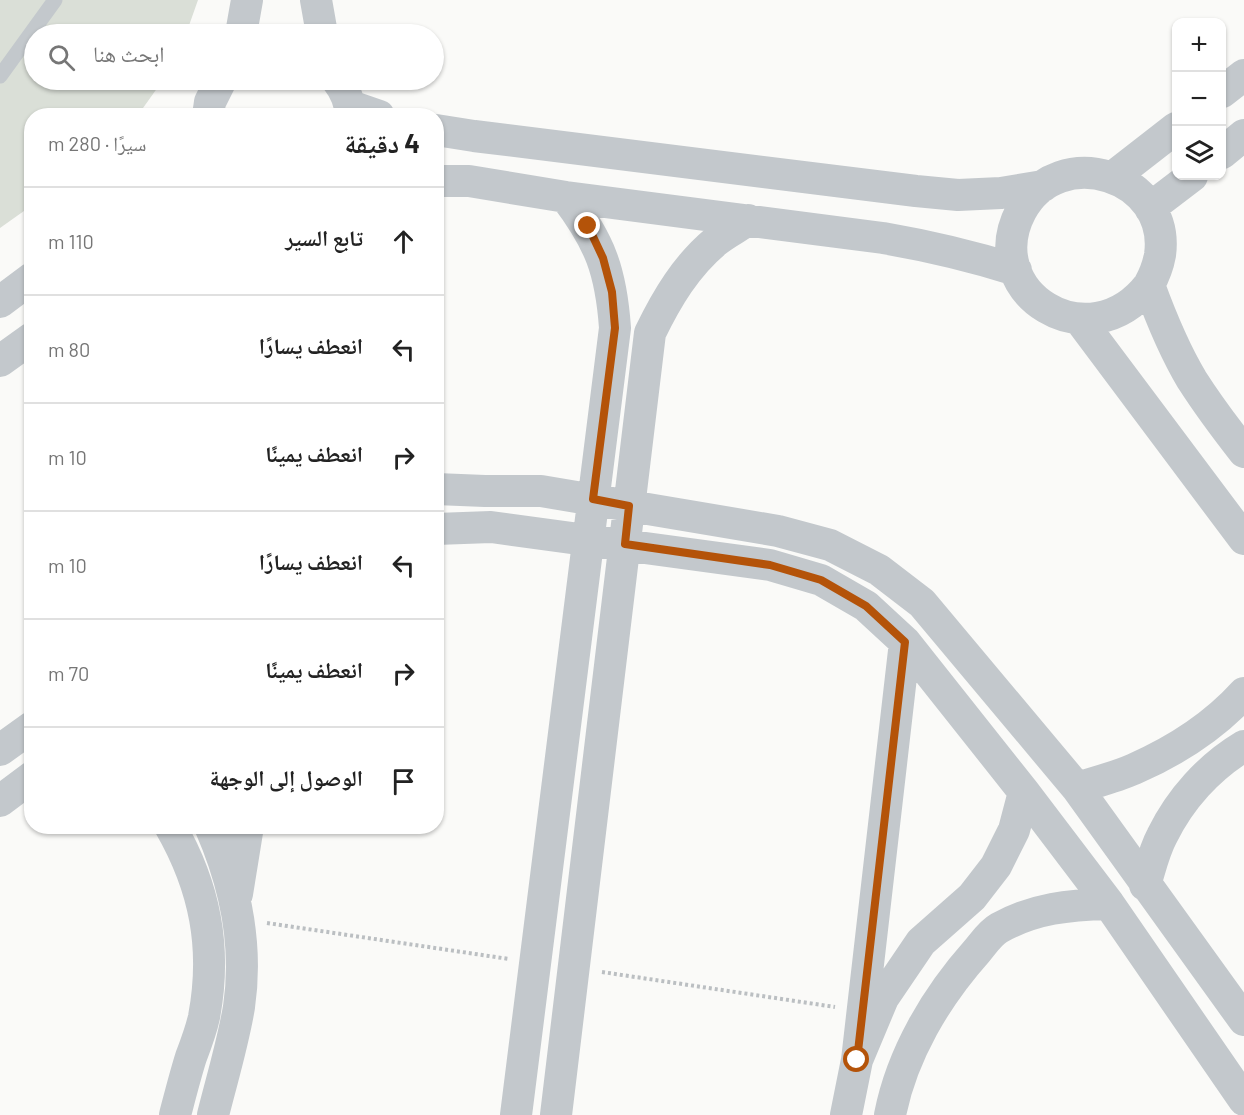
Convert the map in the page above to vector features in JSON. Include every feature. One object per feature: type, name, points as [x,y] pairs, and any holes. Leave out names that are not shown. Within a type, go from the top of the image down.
[{"type":"street","points":[[243,24],[247,0]]},
{"type":"street","points":[[316,0],[320,24]]},
{"type":"street","points":[[1226,88],[1244,75]]},
{"type":"street","points":[[209,108],[216,90]]},
{"type":"street","points":[[444,131],[958,195],[1000,193],[1043,186]]},
{"type":"street","points":[[1113,177],[1172,131]]},
{"type":"street","points":[[1226,149],[1244,135]]},
{"type":"street","points":[[1077,173],[1095,173],[1113,177],[1127,184],[1150,207],[1160,238],[1160,255],[1156,270],[1149,285],[1131,305],[1119,312],[1094,320],[1066,317],[1041,304],[1030,295],[1016,270],[1012,239],[1016,224],[1031,197],[1043,186],[1059,177],[1077,173]]},
{"type":"street","points":[[444,180],[470,181],[566,197],[929,246],[974,256],[1016,270]]},
{"type":"street","points":[[1150,207],[1187,180]]},
{"type":"street","points":[[516,1115],[615,328],[612,292],[603,258],[588,226],[566,197]]},
{"type":"street","points":[[556,1115],[650,333],[667,299],[689,268],[716,241],[748,220]]},
{"type":"street","points":[[0,302],[24,284]]},
{"type":"street","points":[[1149,285],[1175,348],[1191,378],[1244,453]]},
{"type":"street","points":[[1080,320],[1244,539]]},
{"type":"street","points":[[0,361],[24,344]]},
{"type":"street","points":[[444,489],[486,492],[542,490],[778,531],[830,545],[879,570],[922,603],[1077,788],[1244,1020]]},
{"type":"street","points":[[444,529],[491,527],[770,565],[821,580],[866,606],[905,642],[1109,904],[1234,1100]]},
{"type":"street","points":[[846,1115],[857,1060],[905,642]]},
{"type":"street","points":[[1077,788],[1132,770],[1184,743],[1230,708],[1244,693]]},
{"type":"street","points":[[0,750],[24,733]]},
{"type":"street","points":[[1145,885],[1161,836],[1189,793],[1226,757],[1244,746]]},
{"type":"street","points":[[0,801],[24,783]]},
{"type":"street","points":[[857,1060],[883,998],[921,942],[972,897],[996,866],[1014,830],[1024,792]]},
{"type":"street","points":[[175,834],[186,854],[201,894],[208,935],[210,977],[204,1019],[175,1115]]},
{"type":"street","points":[[213,834],[222,854],[236,903],[241,954],[239,1006],[213,1115]]},
{"type":"street","points":[[236,903],[247,834]]},
{"type":"street","points":[[890,1115],[894,1095],[918,1034],[952,979],[996,929],[1030,914],[1067,905],[1109,904]]},
{"type":"lane","points":[[38,24],[55,0]]},
{"type":"lane","points":[[0,76],[24,43]]},
{"type":"shaded area","points":[[0,0],[198,0],[190,24],[24,24],[24,90],[156,90],[143,108],[24,108],[24,211],[0,228]]},
{"type":"route","points":[[588,226],[603,258],[612,292],[615,328],[593,499],[629,506],[625,544],[770,565],[821,580],[866,606],[905,642],[857,1060]]}]
